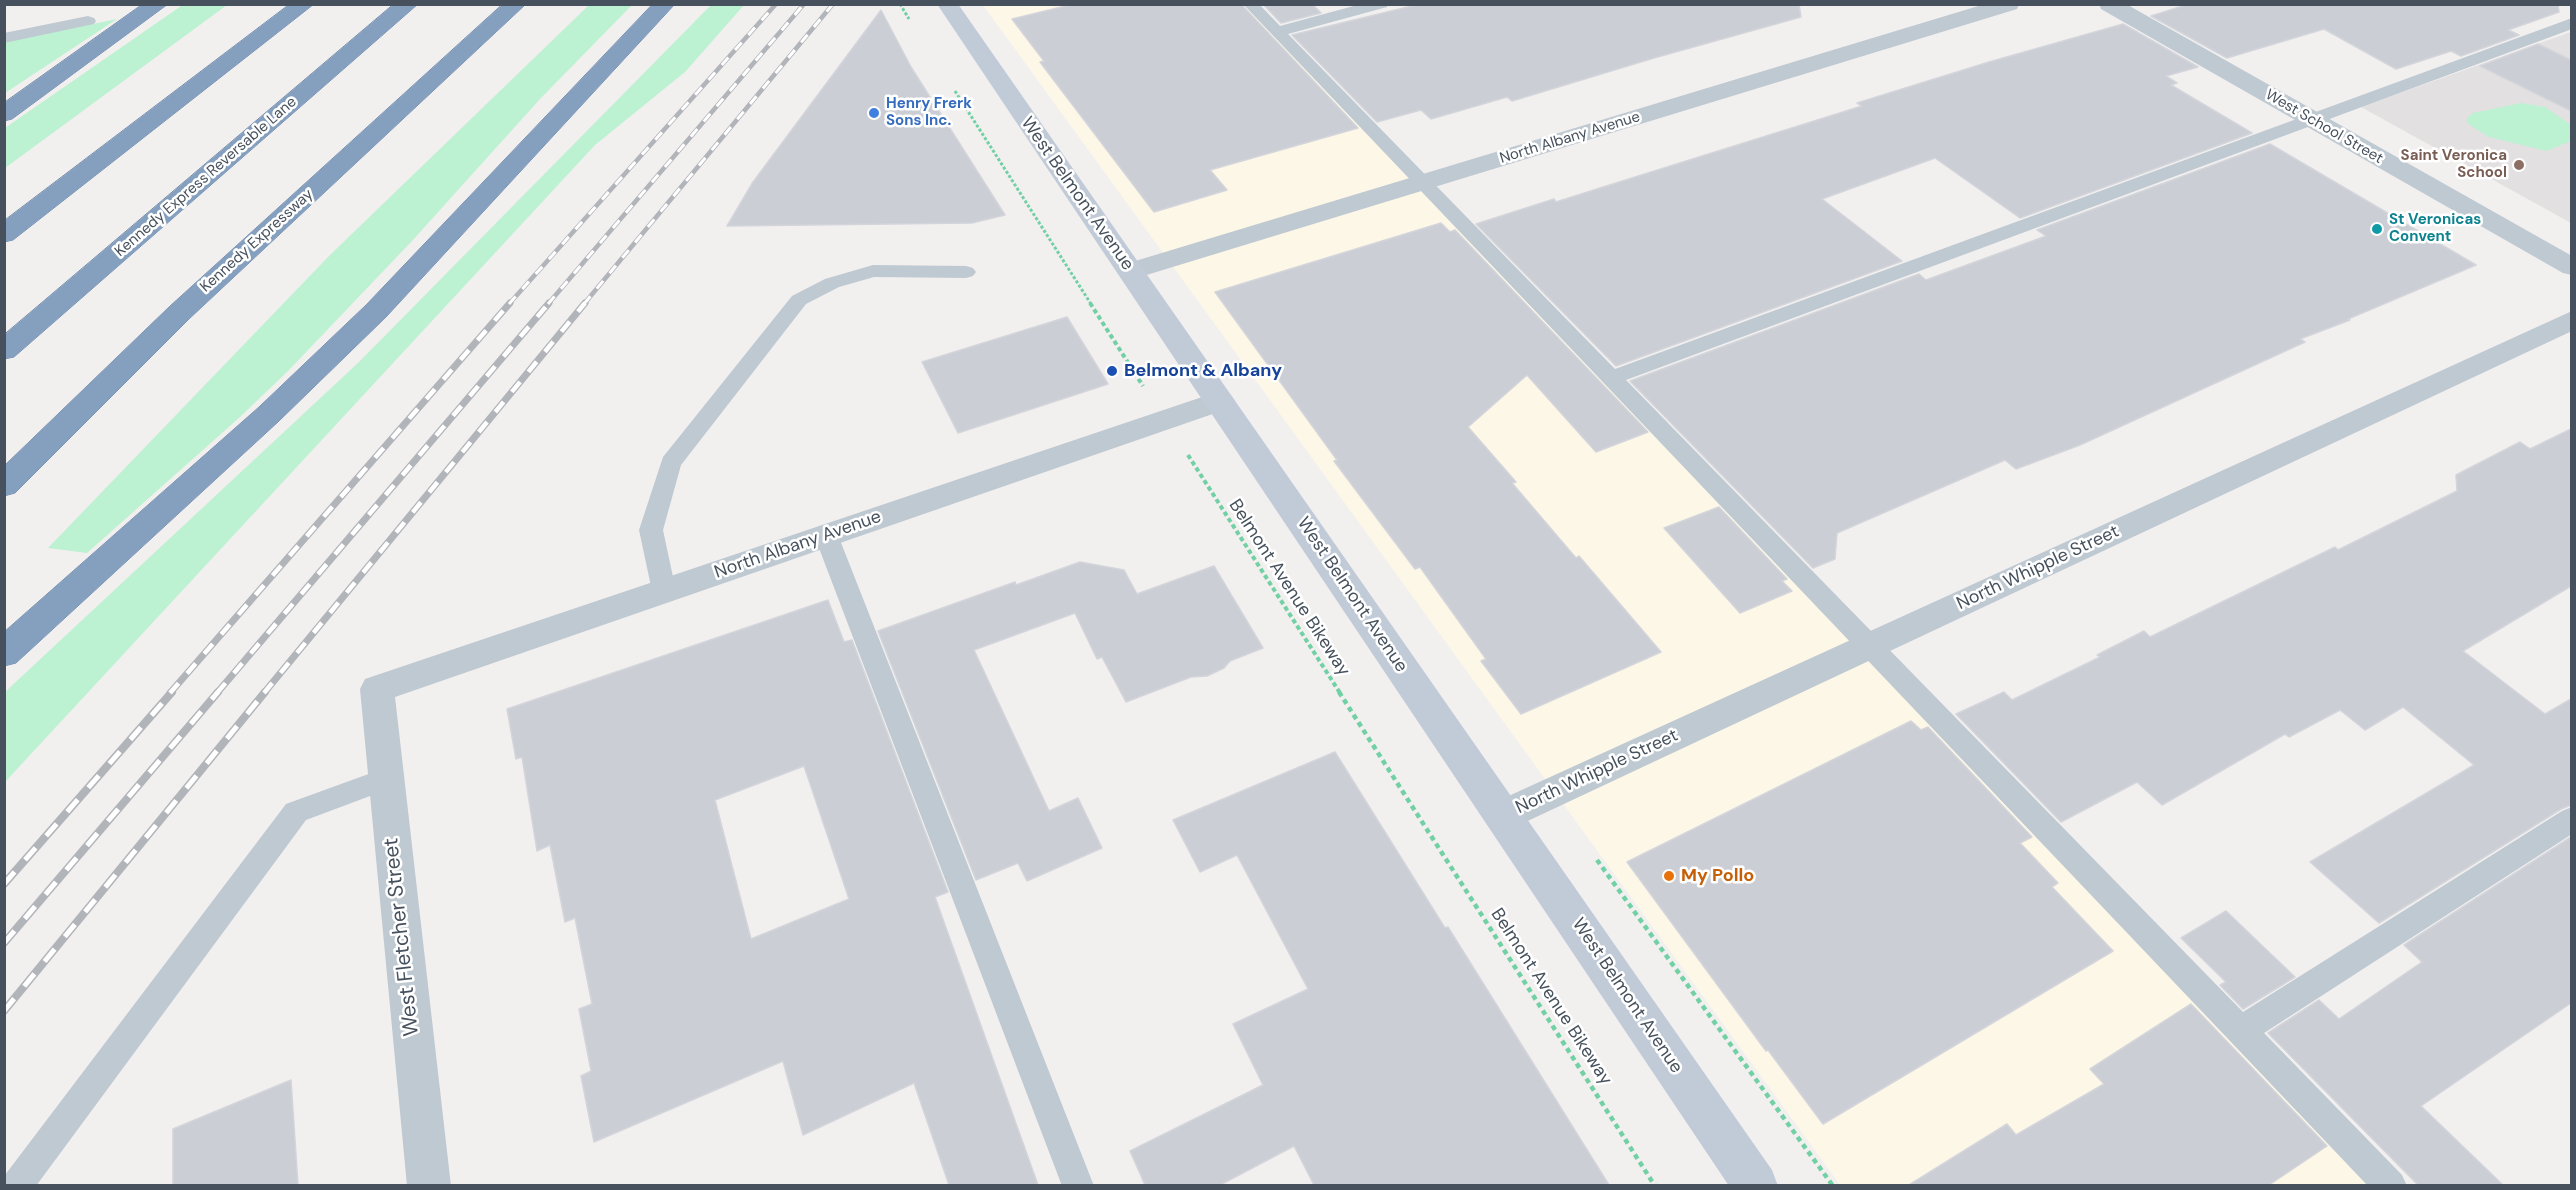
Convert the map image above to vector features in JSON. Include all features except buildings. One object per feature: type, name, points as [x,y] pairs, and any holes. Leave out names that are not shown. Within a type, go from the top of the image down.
[{"type":"highway","points":[[4,114],[158,4]]},
{"type":"highway","points":[[4,234],[304,4]]},
{"type":"highway","name":"Kennedy Express Reversable Lane","points":[[4,350],[408,4]]},
{"type":"highway","name":"Kennedy Expressway","points":[[4,485],[179,313],[516,4]]},
{"type":"highway","points":[[4,653],[270,414],[376,311],[665,4]]},
{"type":"main road","name":"West Belmont Avenue","points":[[947,4],[1756,1185]]},
{"type":"street","name":"North Albany Avenue","points":[[1131,271],[2009,4]]},
{"type":"street","name":"West School Street","points":[[2109,4],[2571,267]]},
{"type":"street","name":"North Whipple Street","points":[[1504,815],[2571,320]]},
{"type":"street","name":"North Albany Avenue","points":[[377,689],[1220,401]]},
{"type":"street","name":"West Fletcher Street","points":[[377,689],[429,1185]]},
{"type":"lane","points":[[1250,4],[2391,1185]]},
{"type":"lane","points":[[1276,32],[1381,4]]},
{"type":"lane","points":[[4,38],[88,21]]},
{"type":"lane","points":[[1611,378],[2571,23]]},
{"type":"lane","points":[[664,591],[651,530],[671,463],[799,300],[832,283],[873,271],[966,272]]},
{"type":"lane","points":[[826,535],[1078,1185]]},
{"type":"lane","points":[[16,1185],[296,812],[385,779]]},
{"type":"lane","points":[[2241,1030],[2571,819]]},
{"type":"path","points":[[900,4],[911,21]]},
{"type":"path","name":"Belmont Avenue Bikeway","points":[[949,82],[1655,1185]]},
{"type":"shaded area","points":[[983,5],[1246,5],[2389,1185],[1840,1185]]},
{"type":"shaded area","name":"Saint Veronica School","points":[[2571,32],[2571,223],[2361,107]]},
{"type":"green space","points":[[184,4],[227,5],[5,168],[5,128]]},
{"type":"green space","points":[[589,5],[632,5],[540,99],[412,241],[288,371],[240,417],[87,553],[48,548],[329,256]]},
{"type":"green space","points":[[711,5],[744,5],[685,72],[595,145],[5,782],[5,692],[359,362]]},
{"type":"green space","points":[[117,19],[5,93],[5,42]]},
{"type":"green space","points":[[2521,103],[2545,107],[2571,125],[2571,141],[2546,151],[2489,137],[2467,123],[2467,118],[2473,113]]},
{"type":"railway","points":[[509,304],[776,4]]},
{"type":"railway","points":[[548,304],[804,4]]},
{"type":"railway","points":[[584,304],[833,4]]},
{"type":"railway","points":[[170,693],[510,303]]},
{"type":"railway","points":[[217,693],[549,303]]},
{"type":"railway","points":[[264,693],[585,303]]},
{"type":"railway","points":[[4,884],[172,692]]},
{"type":"railway","points":[[4,943],[218,692]]},
{"type":"railway","points":[[4,1011],[265,692]]},
{"type":"place","name":"Henry Frerk Sons Inc.","points":[[874,113]]},
{"type":"place","name":"Saint Veronica School","points":[[2519,165]]},
{"type":"place","name":"St Veronicas Convent","points":[[2377,229]]},
{"type":"place","name":"Belmont & Albany","points":[[1112,371]]},
{"type":"place","name":"My Pollo","points":[[1669,876]]}]
